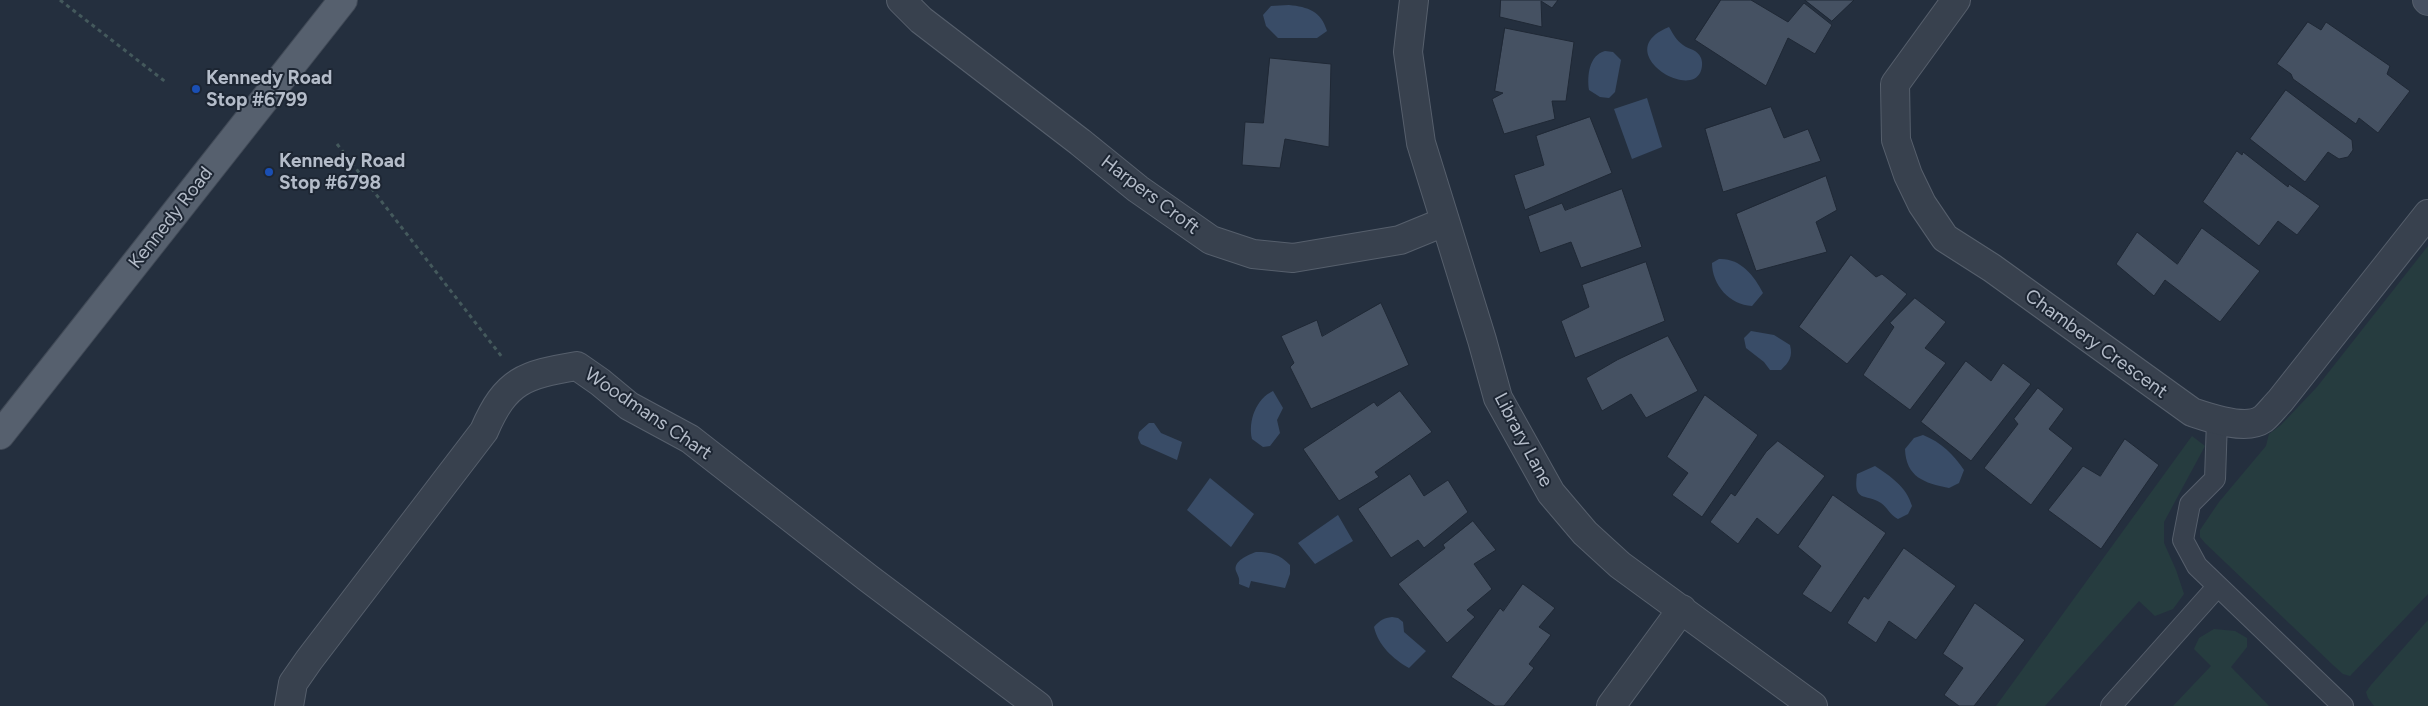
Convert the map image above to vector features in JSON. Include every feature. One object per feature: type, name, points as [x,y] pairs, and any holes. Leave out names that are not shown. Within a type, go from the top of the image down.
[{"type":"main road","name":"Kennedy Road","points":[[0,435],[343,0]]},
{"type":"street","name":"Harpers Croft","points":[[901,0],[921,20],[1138,189],[1211,240],[1253,254],[1293,258],[1400,240],[1444,222]]},
{"type":"street","name":"Library Lane","points":[[1414,0],[1408,52],[1421,143],[1498,398],[1551,493],[1585,533],[1620,565],[1813,706]]},
{"type":"street","name":"Chambery Crescent","points":[[1956,0],[1895,84],[1896,140],[1908,175],[1922,204],[1945,238],[1992,268],[2192,412],[2238,424],[2262,420],[2280,402],[2428,214]]},
{"type":"street","name":"Woodmans Chart","points":[[289,706],[293,683],[484,431],[496,404],[518,382],[542,372],[577,366],[629,406],[690,439],[876,584],[1038,706]]},
{"type":"street","points":[[1610,706],[1682,609]]},
{"type":"lane","points":[[2217,420],[2214,478],[2190,504],[2183,540],[2196,566],[2343,706]]},
{"type":"lane","points":[[2112,706],[2217,587]]},
{"type":"path","points":[[60,0],[166,83]]},
{"type":"path","points":[[337,144],[507,363],[518,382]]},
{"type":"green space","points":[[2428,246],[2428,594],[2350,676],[2343,674],[2333,665],[2205,543],[2200,537],[2200,530],[2219,502],[2266,446],[2269,434],[2281,425],[2317,387]]},
{"type":"green space","points":[[2192,436],[2205,446],[2164,522],[2164,543],[2184,594],[2173,609],[2155,616],[2139,601],[2045,706],[1996,706]]},
{"type":"green space","points":[[2428,620],[2428,706],[2374,706],[2366,692]]},
{"type":"green space","points":[[2214,629],[2235,631],[2247,638],[2247,647],[2231,667],[2269,706],[2173,706],[2211,666],[2194,649],[2199,638]]},
{"type":"water","points":[[1289,5],[1313,11],[1321,19],[1327,31],[1317,38],[1278,38],[1266,26],[1263,15],[1271,6]]},
{"type":"water","points":[[1669,27],[1679,41],[1695,51],[1701,58],[1701,71],[1692,79],[1681,80],[1669,76],[1650,59],[1647,48],[1653,37]]},
{"type":"water","points":[[1605,51],[1613,52],[1621,60],[1615,92],[1609,98],[1600,97],[1589,90],[1588,84],[1592,61]]},
{"type":"water","points":[[1647,98],[1662,147],[1632,159],[1614,109]]},
{"type":"water","points":[[1719,259],[1733,261],[1751,274],[1763,293],[1752,306],[1736,302],[1719,286],[1715,279],[1712,263]]},
{"type":"water","points":[[1751,331],[1774,335],[1790,345],[1790,359],[1781,370],[1770,370],[1764,362],[1746,348],[1744,338]]},
{"type":"water","points":[[1273,391],[1283,408],[1277,420],[1280,433],[1270,446],[1263,447],[1252,439],[1252,418],[1262,399]]},
{"type":"water","points":[[1149,423],[1154,423],[1161,433],[1182,442],[1177,460],[1141,444],[1138,438],[1139,432]]},
{"type":"water","points":[[1923,435],[1941,445],[1960,464],[1964,470],[1959,483],[1949,488],[1940,486],[1924,481],[1913,472],[1906,459],[1905,449],[1914,438]]},
{"type":"water","points":[[1875,466],[1902,487],[1912,506],[1908,514],[1898,519],[1881,503],[1859,493],[1856,483],[1857,474]]},
{"type":"water","points":[[1210,478],[1254,514],[1231,547],[1187,510]]},
{"type":"water","points":[[1338,515],[1353,541],[1315,564],[1298,543]]},
{"type":"water","points":[[1256,552],[1274,554],[1290,565],[1290,574],[1285,588],[1251,581],[1249,588],[1239,584],[1236,571],[1237,564],[1242,559]]},
{"type":"water","points":[[1392,617],[1398,618],[1403,622],[1404,632],[1426,651],[1409,668],[1387,651],[1376,634],[1374,627],[1382,620]]},
{"type":"building","points":[[1501,0],[1558,0],[1552,8],[1541,1],[1542,27],[1500,17]]},
{"type":"building","points":[[1721,0],[1751,0],[1788,22],[1804,3],[1832,25],[1815,54],[1788,38],[1766,86],[1695,40]]},
{"type":"building","points":[[1805,0],[1854,0],[1832,21]]},
{"type":"building","points":[[2308,22],[2321,30],[2326,22],[2390,66],[2387,74],[2410,91],[2378,133],[2359,118],[2356,124],[2293,79],[2291,74],[2277,64]]},
{"type":"building","points":[[1505,28],[1574,42],[1566,101],[1552,101],[1555,119],[1504,134],[1492,99],[1503,93],[1495,91]]},
{"type":"building","points":[[1270,58],[1331,64],[1329,147],[1285,139],[1280,168],[1242,165],[1245,122],[1263,123]]},
{"type":"building","points":[[2286,90],[2352,140],[2353,150],[2348,157],[2339,159],[2328,152],[2305,182],[2250,139]]},
{"type":"building","points":[[1771,107],[1784,138],[1808,129],[1821,161],[1723,192],[1705,129]]},
{"type":"building","points":[[1590,117],[1612,173],[1525,210],[1514,175],[1544,165],[1536,136]]},
{"type":"building","points":[[2237,151],[2242,155],[2243,152],[2288,187],[2289,184],[2320,206],[2297,235],[2278,221],[2259,246],[2203,202]]},
{"type":"building","points":[[1826,176],[1837,210],[1816,222],[1827,252],[1756,271],[1736,214]]},
{"type":"building","points":[[1622,189],[1642,247],[1581,268],[1571,242],[1540,253],[1528,216],[1562,203],[1565,210]]},
{"type":"building","points":[[2202,228],[2260,271],[2220,322],[2165,280],[2154,296],[2116,264],[2137,232],[2177,264]]},
{"type":"building","points":[[1851,255],[1876,277],[1882,274],[1907,294],[1847,364],[1799,327]]},
{"type":"building","points":[[1646,262],[1665,321],[1575,358],[1561,321],[1589,307],[1582,285]]},
{"type":"building","points":[[1915,298],[1946,322],[1925,348],[1946,363],[1910,410],[1863,375],[1894,327],[1890,323]]},
{"type":"building","points":[[1381,303],[1409,365],[1311,409],[1290,367],[1294,363],[1281,336],[1317,320],[1322,336]]},
{"type":"building","points":[[1668,336],[1698,391],[1646,418],[1631,394],[1602,411],[1586,378],[1617,360]]},
{"type":"building","points":[[1966,361],[1991,381],[2003,363],[2031,384],[1971,461],[1921,422]]},
{"type":"building","points":[[2038,388],[2064,409],[2049,429],[2073,448],[2031,505],[1984,468],[2018,424],[2014,419]]},
{"type":"building","points":[[1400,391],[1432,432],[1375,472],[1379,477],[1339,501],[1303,449],[1374,402],[1377,406]]},
{"type":"building","points":[[1705,395],[1758,435],[1702,517],[1672,495],[1688,473],[1667,457]]},
{"type":"building","points":[[2125,439],[2159,465],[2101,549],[2048,510],[2083,466],[2100,476]]},
{"type":"building","points":[[1778,441],[1825,476],[1778,535],[1757,518],[1738,544],[1710,522],[1731,493],[1735,496],[1766,452]]},
{"type":"building","points":[[1410,474],[1424,496],[1448,480],[1468,512],[1424,548],[1418,540],[1391,558],[1358,509]]},
{"type":"building","points":[[1833,495],[1886,533],[1831,613],[1802,594],[1821,566],[1798,547]]},
{"type":"building","points":[[1473,521],[1496,550],[1474,564],[1492,589],[1467,610],[1475,617],[1447,643],[1398,584],[1445,548],[1443,545]]},
{"type":"building","points":[[1904,548],[1956,586],[1916,640],[1889,621],[1876,643],[1847,623],[1864,596],[1868,599]]},
{"type":"building","points":[[1523,584],[1555,608],[1539,627],[1551,635],[1529,664],[1534,668],[1504,706],[1495,706],[1451,677],[1500,608],[1503,611]]},
{"type":"building","points":[[1975,603],[2025,640],[1974,706],[1959,706],[1944,695],[1963,668],[1943,654]]},
{"type":"place","name":"Kennedy Road Stop #6799","points":[[196,89]]},
{"type":"place","name":"Kennedy Road Stop #6798","points":[[269,172]]}]
